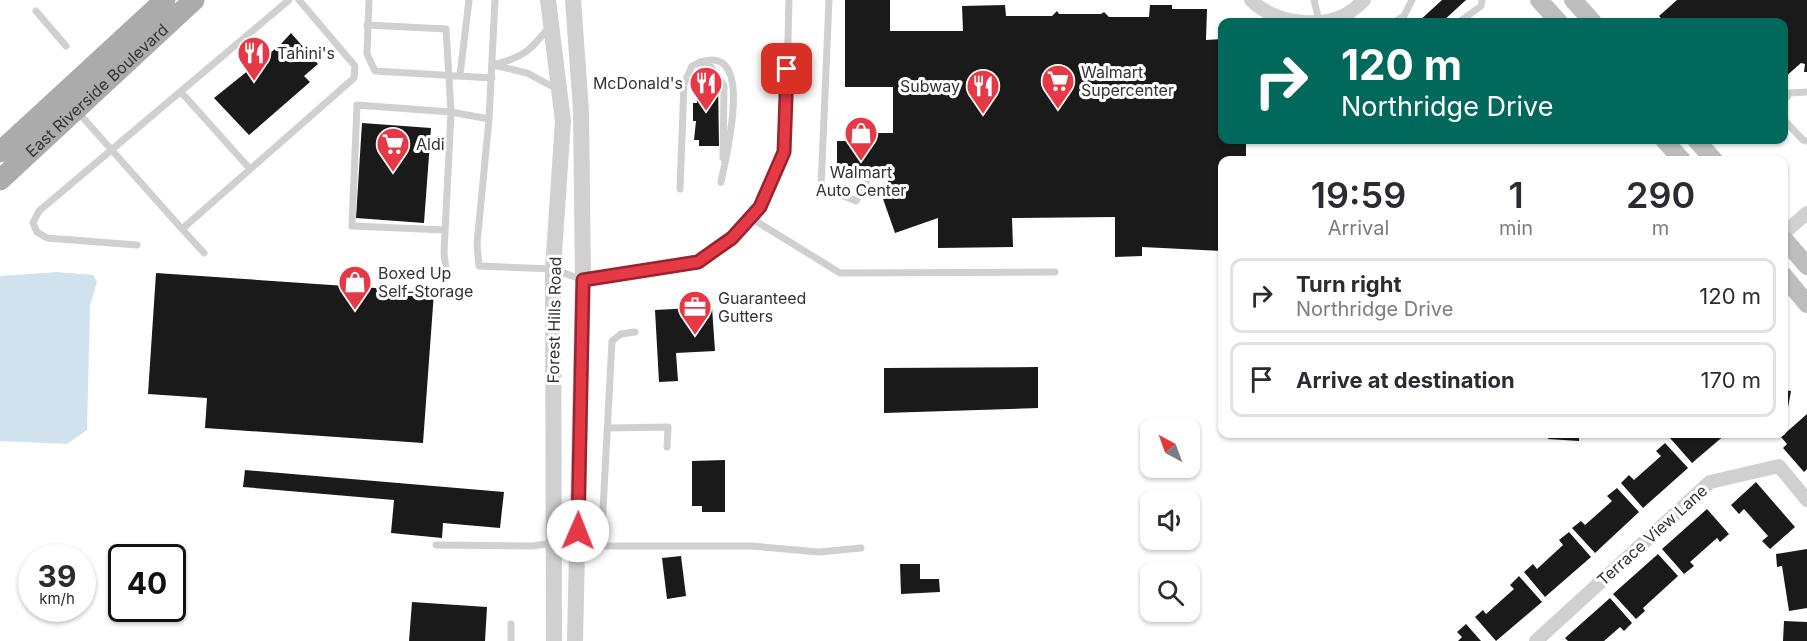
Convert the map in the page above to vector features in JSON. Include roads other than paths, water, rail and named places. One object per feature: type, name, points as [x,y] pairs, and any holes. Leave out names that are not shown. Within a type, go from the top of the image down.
[{"type":"main road","name":"East Riverside Boulevard","points":[[0,152],[165,0]]},
{"type":"main road","name":"East Riverside Boulevard","points":[[0,180],[194,0]]},
{"type":"main road","points":[[1539,0],[1555,18]]},
{"type":"main road","points":[[1573,0],[1589,18]]},
{"type":"main road","points":[[1668,144],[1678,156]]},
{"type":"main road","points":[[1700,144],[1710,156]]},
{"type":"main road","points":[[1788,244],[1807,266]]},
{"type":"main road","points":[[1788,281],[1807,303]]},
{"type":"street","name":"Forest Hills Road","points":[[548,0],[563,121],[553,269],[554,641]]},
{"type":"street","name":"Forest Hills Road","points":[[573,0],[581,110],[583,280],[575,641]]},
{"type":"street","points":[[1251,0],[1262,11],[1284,18]]},
{"type":"street","points":[[1349,18],[1364,0]]},
{"type":"street","points":[[1788,230],[1807,213]]},
{"type":"street","name":"Terrace View Lane","points":[[1536,641],[1710,482],[1779,466],[1807,500]]},
{"type":"lane","points":[[136,245],[47,238],[37,232],[33,223],[39,211],[113,151],[289,0]]},
{"type":"lane","points":[[182,229],[354,78],[355,66],[299,0]]},
{"type":"lane","points":[[369,0],[367,54],[375,71],[492,78]]},
{"type":"lane","points":[[460,75],[469,0]]},
{"type":"lane","points":[[495,0],[493,65],[477,244],[479,266],[553,269],[583,280],[698,262],[732,238],[760,207],[784,152],[789,0]]},
{"type":"lane","points":[[829,0],[820,187],[856,201],[866,182]]},
{"type":"lane","points":[[1314,0],[1318,18]]},
{"type":"lane","points":[[1464,18],[1481,6],[1482,0]]},
{"type":"lane","points":[[1401,18],[1413,1]]},
{"type":"lane","points":[[36,11],[66,46]]},
{"type":"lane","points":[[493,65],[520,58],[533,49],[551,24]]},
{"type":"lane","points":[[367,25],[446,28],[451,112],[445,230],[446,268]]},
{"type":"lane","points":[[680,189],[684,84],[688,72],[700,62],[723,61],[729,67],[733,79],[730,139],[721,182],[724,86],[711,67],[700,62]]},
{"type":"lane","points":[[493,65],[527,73],[559,90]]},
{"type":"lane","points":[[181,92],[250,169]]},
{"type":"lane","points":[[1788,95],[1790,93],[1807,92]]},
{"type":"lane","points":[[445,230],[352,226],[357,105],[451,112],[489,119]]},
{"type":"lane","points":[[76,109],[204,253]]},
{"type":"lane","points":[[1788,124],[1803,140],[1807,141]]},
{"type":"lane","points":[[751,218],[840,273],[1055,272]]},
{"type":"lane","points":[[602,546],[612,341],[621,334],[635,332]]},
{"type":"lane","points":[[608,428],[668,427],[667,447]]},
{"type":"lane","points":[[436,545],[532,546],[554,543]]},
{"type":"lane","points":[[578,551],[602,546],[752,546],[819,552],[861,548]]},
{"type":"lane","points":[[511,624],[511,641]]},
{"type":"water","points":[[57,272],[93,275],[97,282],[90,306],[87,430],[67,444],[0,441],[0,276]]},
{"type":"place","name":"Tahini's","points":[[254,82]]},
{"type":"place","name":"Walmart Supercenter","points":[[1058,110]]},
{"type":"place","name":"McDonald's","points":[[706,112]]},
{"type":"place","name":"Subway","points":[[983,115]]},
{"type":"place","name":"Walmart Auto Center","points":[[861,162]]},
{"type":"place","name":"Aldi","points":[[393,173]]},
{"type":"place","name":"Boxed Up Self-Storage","points":[[355,311]]},
{"type":"place","name":"Guaranteed Gutters","points":[[695,336]]}]
